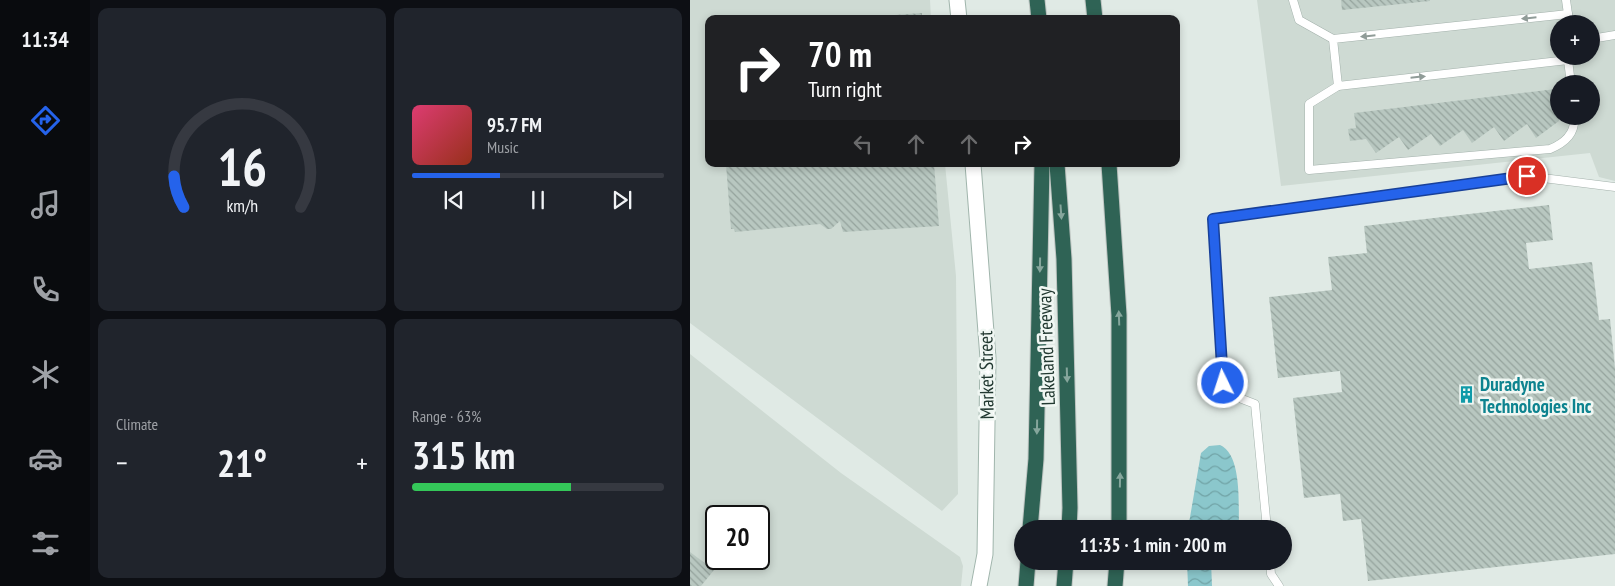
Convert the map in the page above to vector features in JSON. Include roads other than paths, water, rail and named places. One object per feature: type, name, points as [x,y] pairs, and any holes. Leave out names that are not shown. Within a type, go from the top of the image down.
[{"type":"highway","points":[[1037,0],[1039,15]]},
{"type":"highway","points":[[1093,0],[1095,15]]},
{"type":"highway","points":[[1031,520],[1036,459],[1042,167]]},
{"type":"highway","name":"Lakeland Freeway","points":[[1057,167],[1064,259],[1069,520]]},
{"type":"highway","points":[[1109,167],[1120,315],[1119,520]]},
{"type":"highway","points":[[1026,586],[1027,570]]},
{"type":"highway","points":[[1064,586],[1065,570]]},
{"type":"highway","points":[[1115,586],[1116,570]]},
{"type":"street","points":[[957,0],[959,15]]},
{"type":"street","name":"Market Street","points":[[973,167],[988,358],[985,554],[979,586]]},
{"type":"lane","points":[[1293,0],[1299,20],[1333,39],[1568,14],[1566,0]]},
{"type":"lane","points":[[1600,37],[1615,35]]},
{"type":"lane","points":[[1333,39],[1338,86]]},
{"type":"lane","points":[[1550,60],[1338,86],[1309,104],[1309,170],[1550,148],[1561,144],[1571,134],[1575,125]]},
{"type":"lane","points":[[1266,520],[1255,404],[1242,399],[1223,383],[1213,219],[1527,176],[1615,186]]},
{"type":"lane","points":[[1271,570],[1271,574],[1279,586]]},
{"type":"water","points":[[1220,445],[1233,459],[1238,483],[1239,520],[1190,520],[1201,453],[1209,446]]},
{"type":"water","points":[[1187,570],[1211,570],[1212,586],[1188,586]]},
{"type":"place","name":"Duradyne Technologies Inc","points":[[1466,395]]}]
